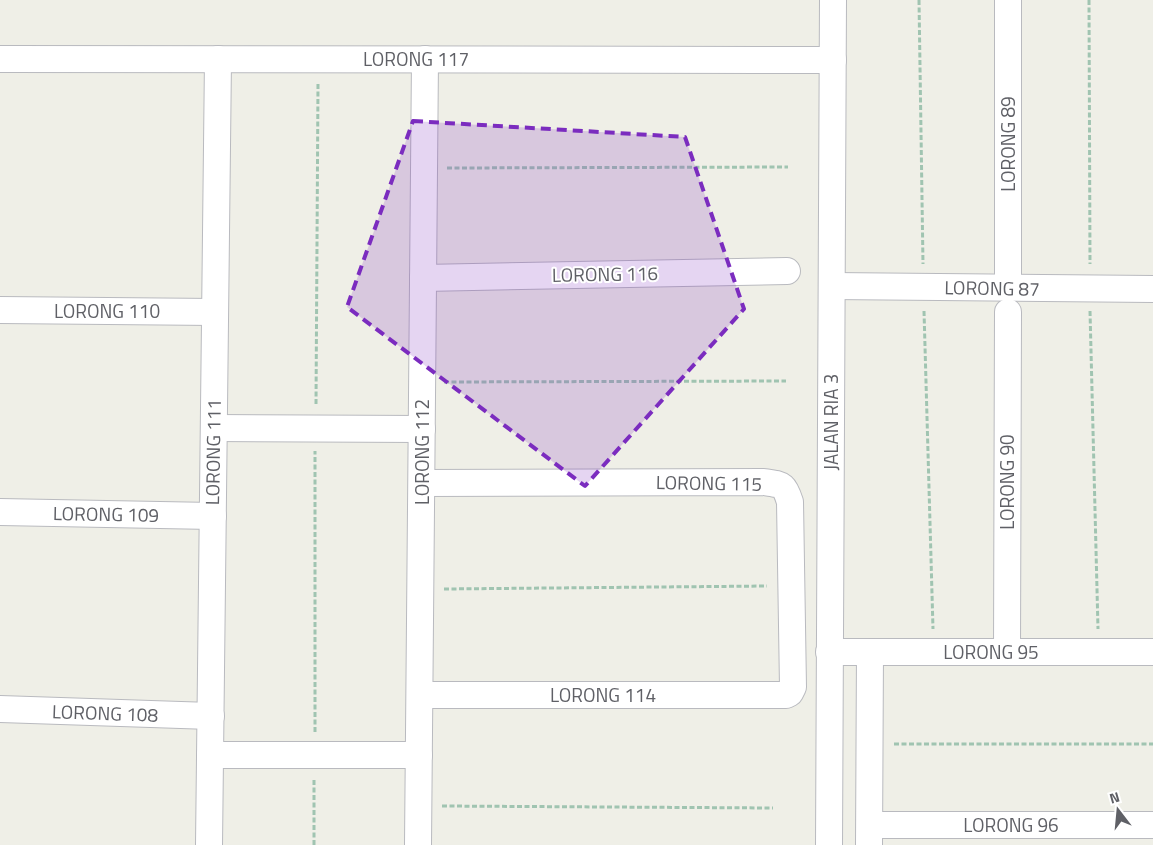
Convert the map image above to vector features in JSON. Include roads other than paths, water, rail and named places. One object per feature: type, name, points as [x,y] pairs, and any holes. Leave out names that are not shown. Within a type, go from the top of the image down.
[{"type":"street","name":"JALAN RIA 3","points":[[828,845],[833,0]]},
{"type":"street","name":"LORONG 89","points":[[1008,0],[1008,300]]},
{"type":"street","name":"LORONG 117","points":[[0,59],[833,60]]},
{"type":"street","name":"LORONG 111","points":[[209,845],[218,59]]},
{"type":"street","name":"LORONG 112","points":[[418,845],[425,60]]},
{"type":"street","name":"LORONG 116","points":[[423,278],[787,271]]},
{"type":"street","name":"LORONG 87","points":[[832,286],[923,287],[1008,300],[1090,288],[1153,289]]},
{"type":"street","name":"LORONG 90","points":[[1007,652],[1008,300]]},
{"type":"street","name":"LORONG 110","points":[[0,310],[215,312]]},
{"type":"street","points":[[214,428],[422,429]]},
{"type":"street","name":"LORONG 115","points":[[422,483],[764,482],[779,485],[786,489],[790,502],[793,687],[786,695]]},
{"type":"street","name":"LORONG 109","points":[[0,512],[213,516]]},
{"type":"street","name":"LORONG 95","points":[[830,652],[1153,652]]},
{"type":"street","points":[[869,835],[870,652]]},
{"type":"street","name":"LORONG 114","points":[[420,695],[786,695]]},
{"type":"street","name":"LORONG 108","points":[[0,710],[211,716]]},
{"type":"street","points":[[210,756],[419,755]]},
{"type":"street","name":"LORONG 96","points":[[869,835],[1153,825]]}]
